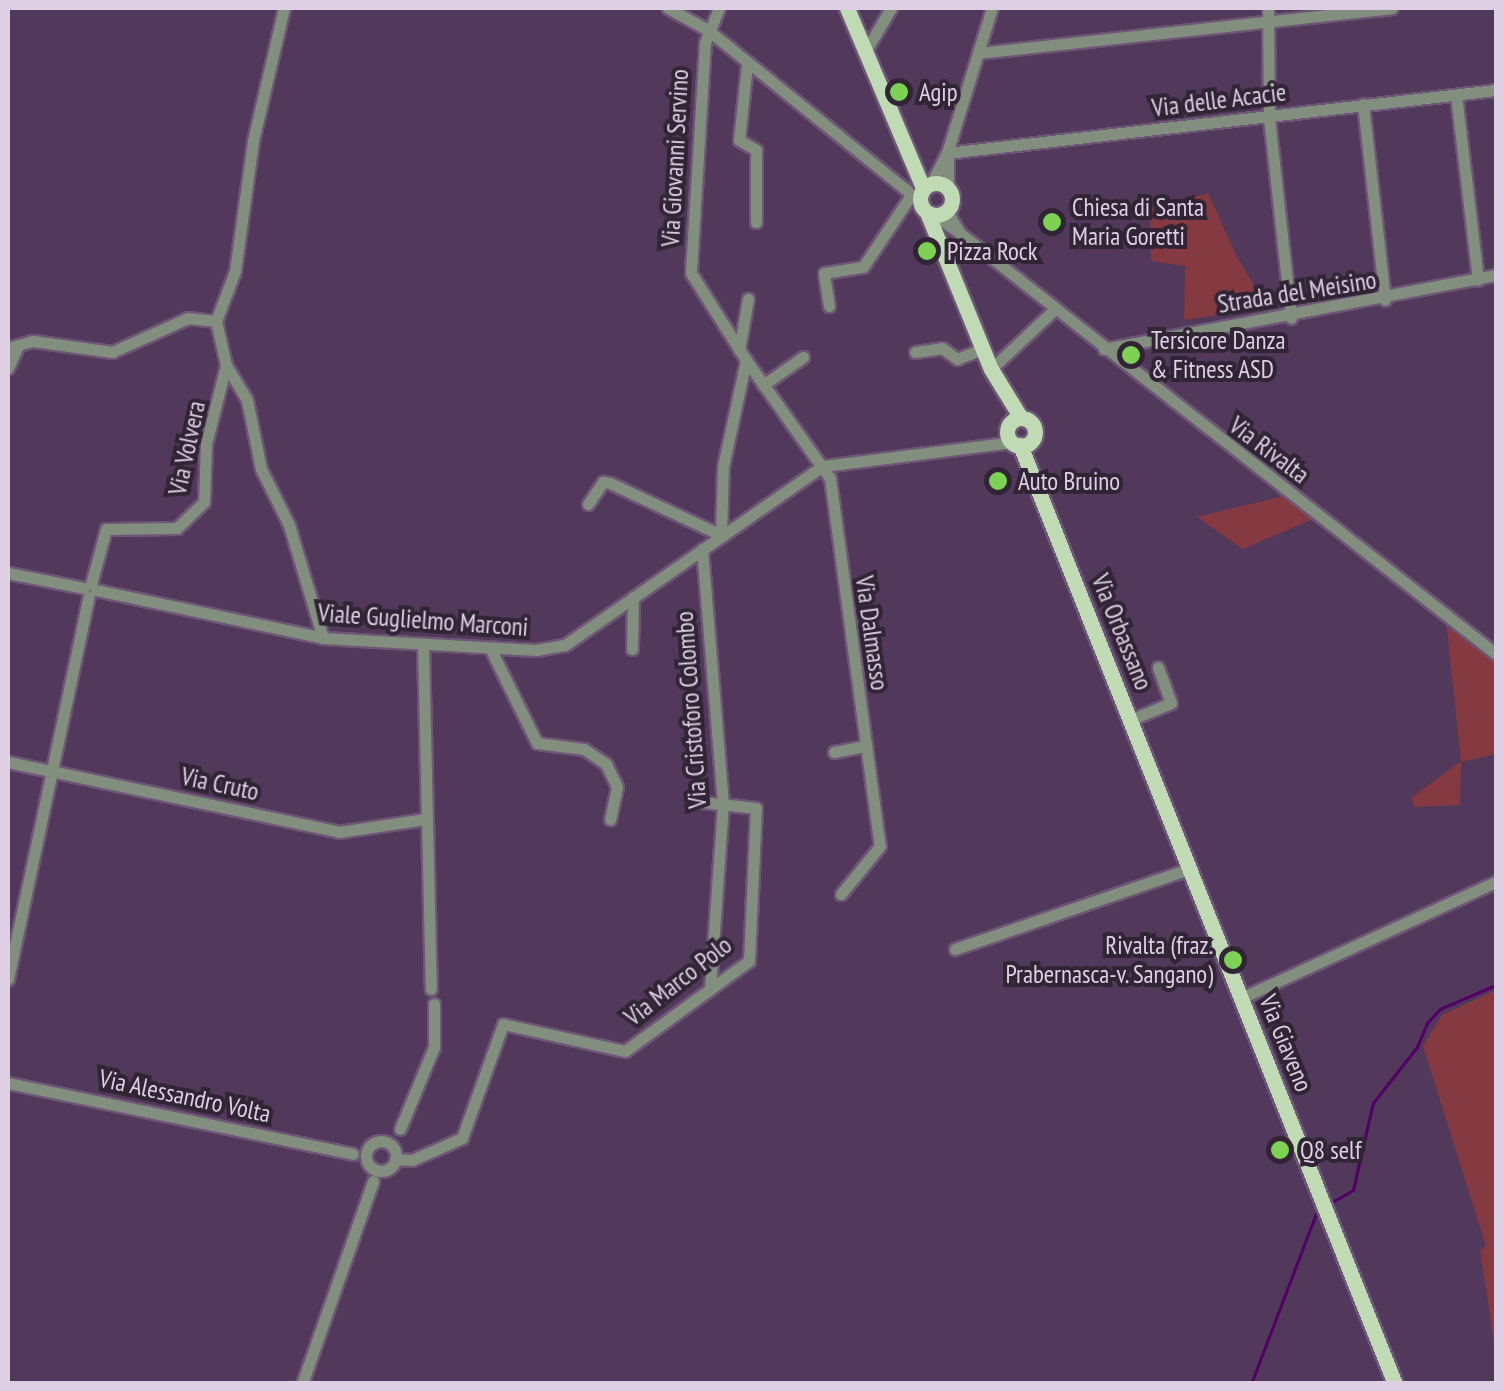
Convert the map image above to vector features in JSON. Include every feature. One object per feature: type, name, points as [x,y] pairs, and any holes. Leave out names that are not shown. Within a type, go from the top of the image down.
[{"type":"main road","name":"Via Orbassano","points":[[847,8],[910,165],[929,200],[946,257],[1130,720]]},
{"type":"main road","name":"Via Orbassano","points":[[929,200],[948,189]]},
{"type":"main road","name":"Via Giaveno","points":[[1130,720],[1395,1384]]},
{"type":"street","points":[[8,368],[12,348],[33,341],[112,352],[188,318],[216,321],[235,271],[253,141],[284,8]]},
{"type":"street","name":"Via Rivalta","points":[[668,8],[708,30],[929,200],[960,233],[1104,349],[1496,654]]},
{"type":"street","name":"Via Giovanni Servino","points":[[719,8],[708,30],[691,280],[742,355]]},
{"type":"street","points":[[864,52],[891,8]]},
{"type":"street","points":[[829,306],[824,273],[863,267],[929,200],[948,153],[992,8]]},
{"type":"street","points":[[978,53],[1268,14],[1392,8]]},
{"type":"street","points":[[1268,14],[1269,118],[1291,318]]},
{"type":"street","points":[[748,64],[740,140],[756,150],[756,222]]},
{"type":"street","name":"Via delle Acacie","points":[[948,153],[1496,90]]},
{"type":"street","points":[[1456,95],[1478,280]]},
{"type":"street","points":[[1363,104],[1385,300]]},
{"type":"street","points":[[948,153],[948,189]]},
{"type":"street","name":"Strada del Meisino","points":[[1104,349],[1291,318],[1496,275]]},
{"type":"street","points":[[588,504],[603,482],[610,483],[721,535],[722,466],[748,299]]},
{"type":"street","points":[[991,369],[1055,309]]},
{"type":"street","name":"Via Volvera","points":[[8,978],[106,529],[177,528],[202,506],[206,444],[226,366],[216,321]]},
{"type":"street","points":[[915,352],[942,348],[958,359],[982,349]]},
{"type":"street","name":"Via Dalmasso","points":[[742,355],[823,466],[880,846],[842,894]]},
{"type":"street","points":[[764,385],[802,357]]},
{"type":"street","points":[[226,366],[246,400],[261,469],[288,524],[322,638]]},
{"type":"street","name":"Viale Guglielmo Marconi","points":[[8,573],[322,638],[490,648],[565,645],[823,466],[1016,434]]},
{"type":"street","name":"Via Cristoforo Colombo","points":[[702,549],[723,803],[710,988]]},
{"type":"street","points":[[632,649],[633,597]]},
{"type":"street","points":[[423,644],[431,989]]},
{"type":"street","points":[[490,648],[536,743],[584,748],[606,764],[617,788],[610,819]]},
{"type":"street","name":"Via Orbassano","points":[[1130,720],[1171,702],[1158,666]]},
{"type":"street","points":[[834,752],[866,746]]},
{"type":"street","name":"Via Cruto","points":[[8,762],[338,832],[425,820]]},
{"type":"street","name":"Via Marco Polo","points":[[392,1150],[412,1160],[462,1138],[503,1024],[625,1051],[751,956],[756,808],[694,800]]},
{"type":"street","points":[[955,949],[1189,869]]},
{"type":"street","points":[[1241,998],[1496,882]]},
{"type":"street","points":[[302,1384],[372,1165],[392,1150],[434,1047],[434,1004]]},
{"type":"street","name":"Via Alessandro Volta","points":[[8,1083],[353,1154],[372,1165]]},
{"type":"street","points":[[372,1165],[392,1150]]},
{"type":"shaded area","points":[[1208,193],[1236,255],[1267,308],[1184,320],[1185,266],[1151,261],[1150,209]]},
{"type":"shaded area","points":[[1283,496],[1313,519],[1243,549],[1197,517]]},
{"type":"shaded area","points":[[1446,620],[1496,659],[1496,754],[1461,762],[1460,805],[1415,807],[1411,798],[1461,761]]},
{"type":"shaded area","points":[[1496,990],[1496,1355],[1480,1250],[1486,1246],[1423,1046],[1442,1015]]},
{"type":"waterway","points":[[1334,1201],[1353,1190],[1373,1103],[1417,1047],[1427,1023],[1440,1009],[1496,985]]},
{"type":"waterway","points":[[1251,1384],[1317,1211]]},
{"type":"place","name":"Agip","points":[[899,92]]},
{"type":"place","name":"Chiesa di Santa Maria Goretti","points":[[1052,222]]},
{"type":"place","name":"Pizza Rock","points":[[927,251]]},
{"type":"place","name":"Tersicore Danza & Fitness ASD","points":[[1131,355]]},
{"type":"place","name":"Auto Bruino","points":[[998,481]]},
{"type":"place","name":"Rivalta (fraz. Prabernasca-v. Sangano)","points":[[1233,960]]},
{"type":"place","name":"Q8 self","points":[[1280,1150]]}]
